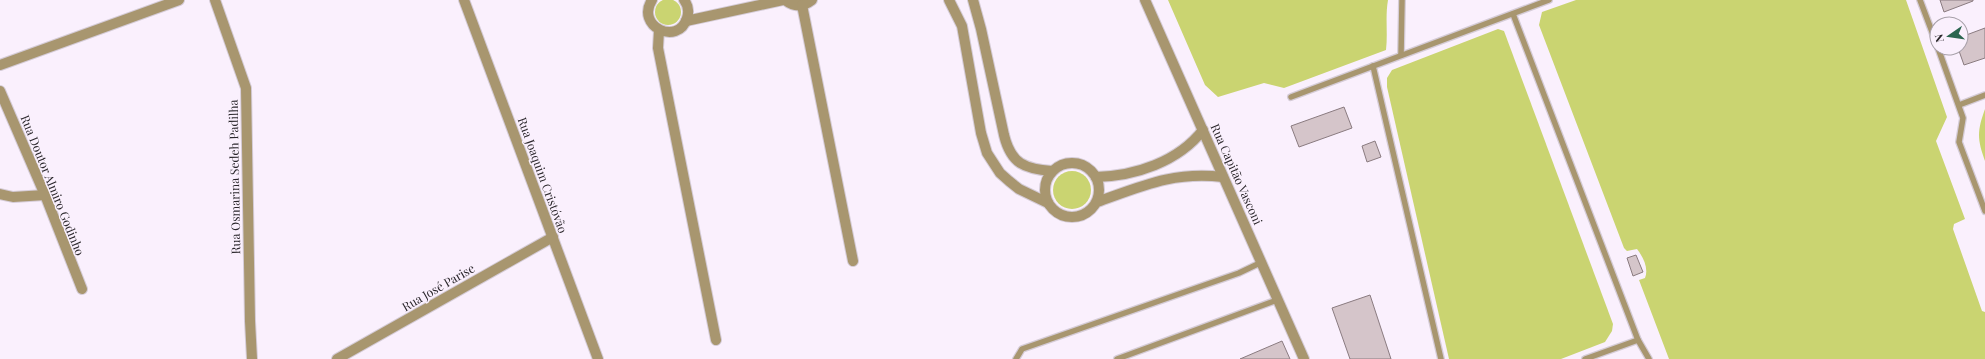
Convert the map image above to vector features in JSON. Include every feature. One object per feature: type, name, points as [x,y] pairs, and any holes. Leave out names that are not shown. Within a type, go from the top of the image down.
[{"type":"street","points":[[0,65],[179,0]]},
{"type":"street","name":"Rua Osmarina Sedeh Padilha","points":[[215,0],[246,88],[252,359]]},
{"type":"street","name":"Rua Joaquim Cristóvão","points":[[464,0],[598,359]]},
{"type":"street","points":[[652,0],[648,9],[648,16],[654,26],[665,32],[678,30],[686,21],[688,9],[684,0]]},
{"type":"street","points":[[686,21],[784,0],[795,5],[802,5],[812,0]]},
{"type":"street","points":[[949,0],[962,26],[981,133],[987,153],[1000,172],[1018,189],[1048,203],[1060,214],[1068,217],[1085,214],[1092,209],[1097,202],[1099,185],[1096,177],[1091,170],[1076,163],[1059,165],[1052,171],[1045,186],[1048,203]]},
{"type":"street","points":[[973,0],[982,29],[1004,135],[1009,151],[1026,167],[1033,170],[1052,171]]},
{"type":"street","name":"Rua Capitão Vasconi","points":[[1145,0],[1304,359]]},
{"type":"street","points":[[802,5],[853,261]]},
{"type":"street","points":[[659,30],[658,48],[716,340]]},
{"type":"street","name":"Rua Doutor Almiro Godinho","points":[[0,91],[45,195],[82,289]]},
{"type":"street","points":[[1096,177],[1124,174],[1168,159],[1188,147],[1203,130]]},
{"type":"street","points":[[1168,159],[1172,177]]},
{"type":"street","points":[[1124,174],[1130,190]]},
{"type":"street","points":[[1097,202],[1172,177],[1192,175],[1223,177]]},
{"type":"street","points":[[0,194],[13,197],[45,195]]},
{"type":"street","name":"Rua José Parise","points":[[337,359],[553,237]]},
{"type":"lane","points":[[1401,55],[1402,0]]},
{"type":"lane","points":[[1291,97],[1549,0]]},
{"type":"lane","points":[[1920,0],[1929,24]]},
{"type":"lane","points":[[1513,14],[1638,340],[1649,359]]},
{"type":"lane","points":[[1941,56],[1963,118],[1959,142],[1985,211]]},
{"type":"lane","points":[[1373,66],[1441,359]]},
{"type":"lane","points":[[1959,105],[1985,95]]},
{"type":"lane","points":[[1016,359],[1022,349],[1239,273],[1262,262]]},
{"type":"lane","points":[[1117,359],[1277,300]]},
{"type":"lane","points":[[1585,359],[1638,340]]},
{"type":"green space","points":[[668,-1],[677,3],[681,12],[677,21],[668,25],[659,21],[655,12],[659,3]]},
{"type":"green space","points":[[1168,0],[1388,0],[1386,50],[1284,88],[1264,83],[1218,97],[1205,85]]},
{"type":"green space","points":[[1576,0],[1906,0],[1947,117],[1936,141],[1965,219],[1954,224],[1953,229],[1982,311],[1985,312],[1985,359],[1669,359],[1639,280],[1645,278],[1645,263],[1637,249],[1627,251],[1624,248],[1539,25],[1542,12]]},
{"type":"green space","points":[[1498,29],[1504,31],[1613,324],[1612,331],[1605,342],[1561,359],[1449,359],[1387,87],[1387,78],[1392,70]]},
{"type":"green space","points":[[1985,109],[1985,161],[1980,147],[1979,129]]},
{"type":"green space","points":[[1068,171],[1076,171],[1083,174],[1088,179],[1091,190],[1088,201],[1083,206],[1076,209],[1068,209],[1061,206],[1056,201],[1053,194],[1053,186],[1056,179],[1061,174]]},
{"type":"building","points":[[1940,0],[1973,0],[1973,1],[1944,12]]},
{"type":"building","points":[[1985,28],[1985,58],[1964,65],[1961,56],[1969,56],[1969,34]]},
{"type":"building","points":[[1344,107],[1352,128],[1299,147],[1291,126]]},
{"type":"building","points":[[1375,141],[1381,157],[1367,162],[1362,146]]},
{"type":"building","points":[[1636,255],[1643,272],[1633,276],[1627,258]]},
{"type":"building","points":[[1370,295],[1391,359],[1350,359],[1332,308]]},
{"type":"building","points":[[1282,341],[1290,359],[1240,359]]}]
